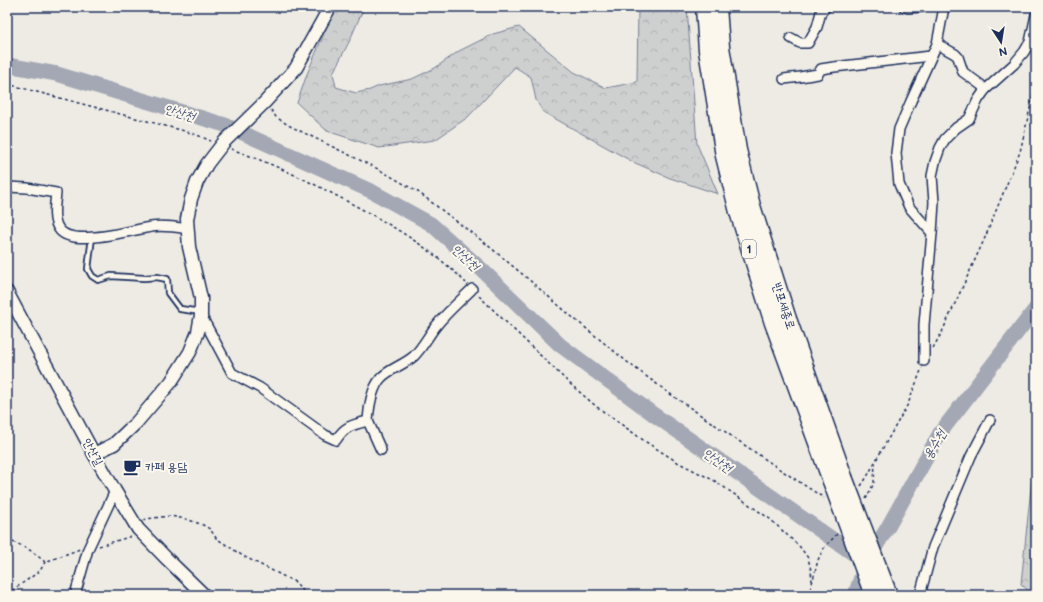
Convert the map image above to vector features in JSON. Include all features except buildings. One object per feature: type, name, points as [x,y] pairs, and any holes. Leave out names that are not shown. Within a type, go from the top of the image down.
[{"type":"highway","name":"반포세종로","points":[[704,7],[707,50],[724,156],[738,212],[773,323],[838,479],[889,595]]},
{"type":"highway","name":"반포세종로","points":[[718,7],[721,47],[738,150],[752,206],[873,595]]},
{"type":"street","points":[[94,454],[114,444],[136,423],[171,382],[190,352],[198,332],[201,314],[201,298],[189,247],[187,219],[191,199],[197,182],[207,164],[223,144],[296,68],[330,7]]},
{"type":"street","points":[[791,38],[800,43],[808,43],[817,27],[821,12],[826,7]]},
{"type":"street","points":[[904,7],[922,7]]},
{"type":"street","points":[[932,233],[909,207],[899,184],[896,153],[899,129],[937,44],[944,7]]},
{"type":"street","points":[[925,362],[924,325],[934,202],[932,176],[935,162],[945,139],[956,128],[969,119],[978,100],[985,90],[1014,64],[1024,52],[1030,42],[1036,15],[1033,7]]},
{"type":"street","points":[[937,44],[955,54],[958,57],[963,72],[981,85],[985,90]]},
{"type":"street","points":[[784,79],[818,74],[821,69],[931,56]]},
{"type":"street","points":[[7,187],[27,188],[56,193],[55,220],[59,230],[66,236],[92,238],[152,227],[166,226],[188,229]]},
{"type":"street","points":[[380,450],[368,421],[369,404],[373,391],[380,378],[413,356],[436,327],[472,289]]},
{"type":"street","name":"안산길","points":[[7,292],[94,454],[138,529],[204,595]]},
{"type":"street","points":[[201,314],[232,373],[260,388],[325,435],[336,440],[341,432],[346,428],[368,421]]},
{"type":"street","points":[[920,595],[933,547],[971,456],[990,420]]},
{"type":"street","points":[[75,595],[88,549],[115,491]]},
{"type":"lane","points":[[92,238],[88,269],[92,276],[98,280],[111,276],[144,278],[156,277],[167,279],[168,293],[180,309],[201,314]]},
{"type":"path","points":[[932,351],[984,240],[1020,152],[1036,82]]},
{"type":"path","points":[[7,84],[181,130],[223,144],[308,181],[392,226],[455,272],[570,384],[597,407],[646,442],[679,463],[715,481],[770,519],[800,547],[808,558],[812,581]]},
{"type":"path","points":[[263,103],[276,117],[288,125],[380,170],[418,192],[485,243],[631,365],[673,396],[781,470],[826,498]]},
{"type":"path","points":[[860,486],[867,478],[908,404],[925,362]]},
{"type":"path","points":[[864,504],[874,483],[875,462]]},
{"type":"path","points":[[809,595],[818,560],[824,548],[839,532]]},
{"type":"path","points":[[7,540],[30,550],[45,562]]},
{"type":"green space","points":[[335,7],[364,7],[350,40],[333,73],[336,87],[356,93],[370,90],[379,86],[412,79],[435,68],[459,51],[493,34],[519,27],[574,72],[606,88],[637,82],[638,7],[687,7],[697,144],[718,194],[670,178],[633,162],[543,112],[536,100],[531,77],[515,67],[468,117],[435,140],[379,148],[327,131],[297,103],[307,74]]},
{"type":"green space","points":[[1036,438],[1036,595],[1033,595],[1021,584]]},
{"type":"waterway","name":"안산천","points":[[7,65],[57,74],[225,125],[373,192],[431,224],[477,265],[560,345],[653,414],[864,561]]},
{"type":"waterway","name":"용수천","points":[[855,595],[866,562],[888,527],[940,433],[1036,308]]},
{"type":"place","name":"카페 용담","points":[[132,467]]}]
